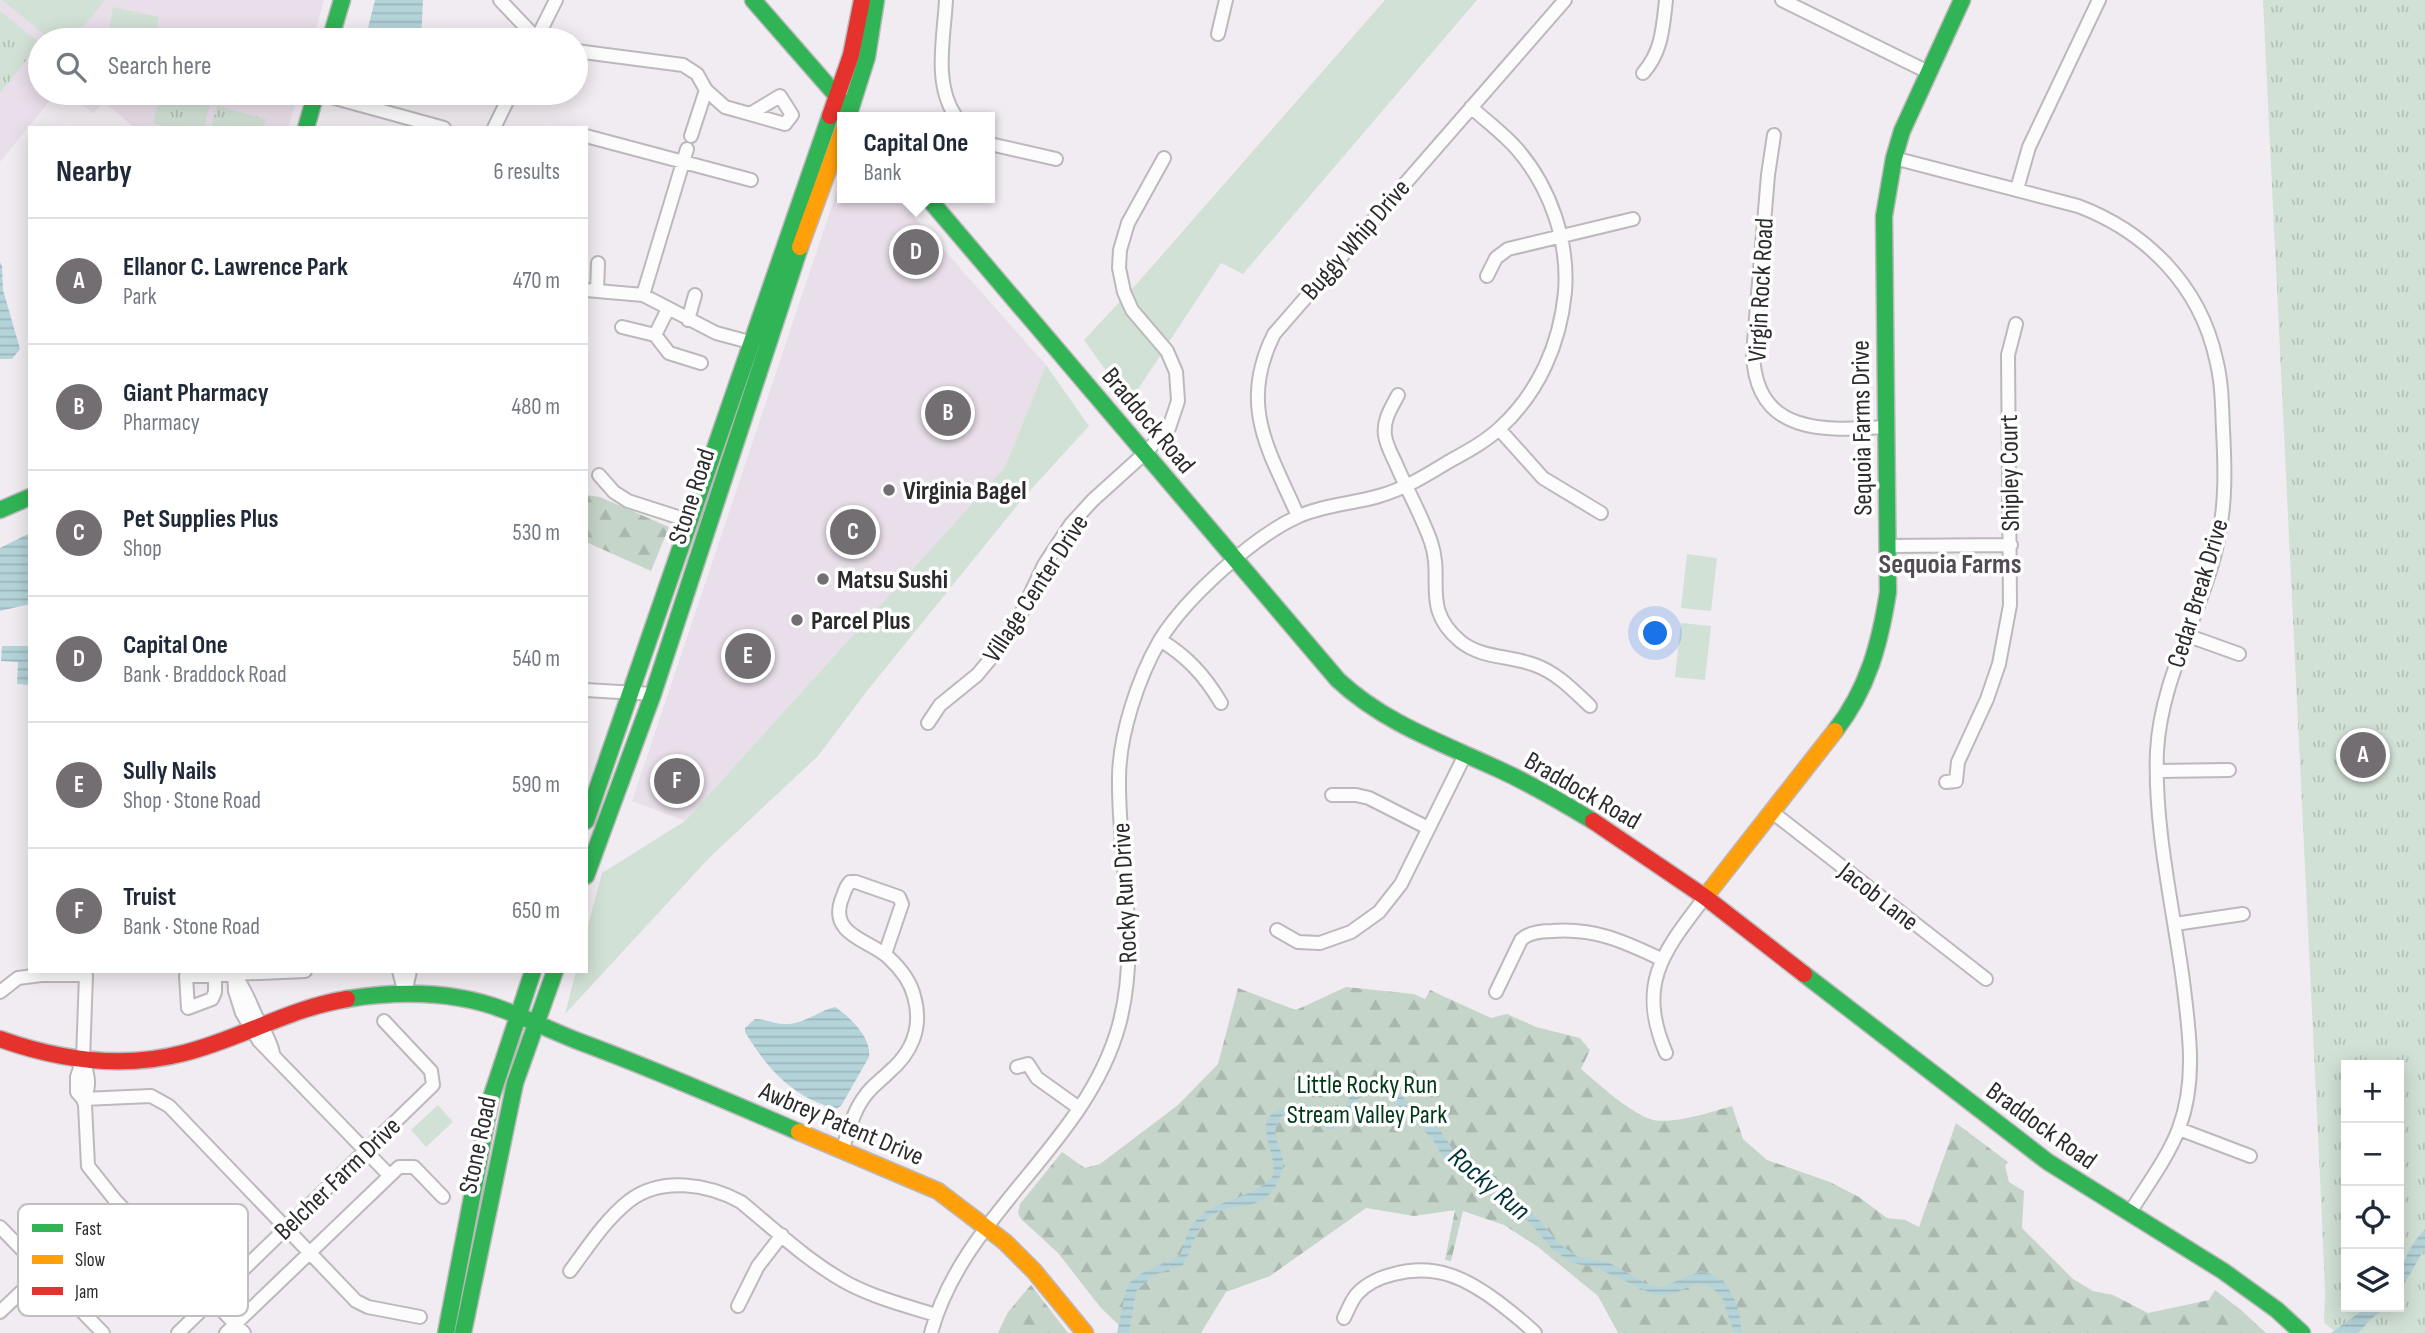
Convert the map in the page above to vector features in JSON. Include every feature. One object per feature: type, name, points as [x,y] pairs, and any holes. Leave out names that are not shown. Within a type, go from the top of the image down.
[{"type":"main road","points":[[334,28],[342,0]]},
{"type":"main road","points":[[753,0],[849,112]]},
{"type":"main road","name":"Stone Road","points":[[588,870],[653,694],[836,95],[851,55],[862,0]]},
{"type":"main road","points":[[852,112],[867,57],[876,0]]},
{"type":"main road","name":"Sequoia Farms Drive","points":[[1705,897],[1843,721],[1867,677],[1881,636],[1885,615],[1888,546],[1882,237],[1888,188],[1902,131],[1962,0]]},
{"type":"main road","points":[[307,126],[313,105]]},
{"type":"main road","name":"Stone Road","points":[[588,815],[690,521],[759,344],[792,269],[837,146]]},
{"type":"main road","points":[[826,178],[837,164]]},
{"type":"main road","name":"Braddock Road","points":[[933,203],[1329,671],[1350,691],[1391,719],[1515,778],[1583,815],[1705,897],[2048,1163],[2239,1282],[2302,1333]]},
{"type":"main road","points":[[0,510],[28,498]]},
{"type":"main road","name":"Stone Road","points":[[446,1333],[491,1098],[532,973]]},
{"type":"main road","name":"Stone Road","points":[[463,1333],[515,1083],[554,973]]},
{"type":"main road","name":"Awbrey Patent Drive","points":[[0,1039],[66,1058],[129,1061],[167,1057],[215,1043],[304,1009],[340,1000],[405,994],[432,994],[463,999],[517,1015],[658,1071],[938,1191],[987,1227],[1034,1271],[1085,1333]]},
{"type":"street","points":[[500,0],[527,28]]},
{"type":"street","points":[[543,28],[556,0]]},
{"type":"street","points":[[946,0],[942,78],[946,97],[954,112]]},
{"type":"street","points":[[1218,34],[1226,0]]},
{"type":"street","name":"Buggy Whip Drive","points":[[1298,516],[1259,421],[1257,386],[1266,351],[1285,319],[1565,0]]},
{"type":"street","points":[[1643,73],[1660,46],[1666,0]]},
{"type":"street","points":[[1782,0],[1928,72]]},
{"type":"street","points":[[2017,190],[2029,147],[2099,0]]},
{"type":"street","points":[[588,53],[683,65],[697,74],[706,90],[725,107],[750,114]]},
{"type":"street","points":[[642,295],[706,90]]},
{"type":"street","points":[[360,105],[437,126]]},
{"type":"street","points":[[495,126],[505,105]]},
{"type":"street","name":"Rocky Run Drive","points":[[931,1333],[952,1277],[1079,1108],[1108,1056],[1118,1027],[1126,995],[1130,952],[1118,777],[1121,749],[1144,672],[1160,640],[1191,599],[1259,541],[1298,516],[1375,497],[1405,485],[1472,448],[1499,429],[1532,389],[1547,364],[1557,338],[1566,282],[1560,236],[1552,207],[1531,168],[1507,139],[1471,107]]},
{"type":"street","name":"Virgin Rock Road","points":[[1774,135],[1768,175],[1753,354],[1757,382],[1778,412],[1799,424],[1819,429],[1885,427]]},
{"type":"street","points":[[588,137],[751,180]]},
{"type":"street","points":[[995,145],[1056,159]]},
{"type":"street","name":"Village Center Drive","points":[[928,723],[940,705],[977,675],[1002,645],[1018,620],[1044,565],[1071,524],[1169,428],[1176,412],[1179,387],[1176,372],[1167,351],[1140,321],[1128,302],[1121,281],[1119,257],[1128,223],[1164,158]]},
{"type":"street","name":"Cedar Break Drive","points":[[1894,158],[2078,206],[2104,216],[2146,244],[2179,278],[2201,315],[2216,357],[2221,390],[2224,507],[2210,568],[2163,709],[2159,737],[2160,811],[2191,1056],[2190,1082],[2179,1129],[2129,1214]]},
{"type":"street","points":[[1487,276],[1496,258],[1508,249],[1633,219]]},
{"type":"street","points":[[598,263],[592,290],[642,295],[716,332],[759,344]]},
{"type":"street","points":[[688,320],[695,295]]},
{"type":"street","points":[[655,335],[668,309]]},
{"type":"street","name":"Shipley Court","points":[[1951,782],[1987,699],[2006,635],[2011,589],[2008,355],[2016,324]]},
{"type":"street","points":[[622,327],[655,335],[669,353],[701,363]]},
{"type":"street","points":[[1398,395],[1386,418],[1385,434],[1430,541],[1435,561],[1436,600],[1441,617],[1450,631],[1464,644],[1480,653],[1524,662],[1548,671],[1590,706]]},
{"type":"street","points":[[1499,429],[1543,478],[1601,513]]},
{"type":"street","points":[[599,475],[620,497],[690,521]]},
{"type":"street","points":[[1888,546],[2011,545]]},
{"type":"street","points":[[2186,635],[2239,654]]},
{"type":"street","points":[[1160,640],[1189,660],[1207,680],[1221,703]]},
{"type":"street","points":[[588,690],[653,694]]},
{"type":"street","points":[[1278,930],[1298,942],[1314,944],[1340,937],[1360,927],[1379,912],[1395,894],[1465,755]]},
{"type":"street","points":[[2158,771],[2229,770]]},
{"type":"street","points":[[1332,794],[1369,798],[1429,828]]},
{"type":"street","name":"Jacob Lane","points":[[1772,812],[1986,979]]},
{"type":"street","points":[[842,1150],[856,1110],[865,1095],[902,1061],[911,1047],[917,1012],[913,991],[905,976],[886,954],[859,940],[842,925],[837,913],[850,882],[899,897],[902,905],[886,954]]},
{"type":"street","points":[[1666,1053],[1653,1009],[1656,976],[1661,959],[1705,897]]},
{"type":"street","points":[[2175,924],[2243,914]]},
{"type":"street","points":[[1496,992],[1521,940],[1539,931],[1582,930],[1601,933],[1661,959]]},
{"type":"street","points":[[215,975],[234,973],[245,988],[255,1026],[269,1037],[273,1053],[365,1152],[389,1175],[399,1167],[414,1167],[443,1197]]},
{"type":"street","points":[[400,973],[405,994]]},
{"type":"street","points":[[405,994],[410,973]]},
{"type":"street","points":[[0,992],[18,978],[86,975],[83,1059],[77,1077],[77,1092],[83,1099],[88,1166],[119,1204]]},
{"type":"street","name":"Belcher Farm Drive","points":[[248,1265],[430,1089],[434,1081],[431,1071],[384,1021]]},
{"type":"street","points":[[1017,1067],[1028,1064],[1037,1078],[1079,1108]]},
{"type":"street","points":[[83,1099],[151,1096],[169,1106],[356,1301],[368,1307],[420,1317]]},
{"type":"street","points":[[2179,1129],[2250,1156]]},
{"type":"street","name":"Belcher Farm Drive","points":[[236,1330],[310,1252],[389,1175]]},
{"type":"street","points":[[570,1271],[605,1224],[628,1202],[645,1192],[672,1186],[702,1186],[741,1202],[827,1271],[850,1285],[936,1315]]},
{"type":"street","points":[[0,1227],[18,1245]]},
{"type":"street","points":[[737,1306],[758,1266],[782,1235]]},
{"type":"street","points":[[1344,1318],[1354,1298],[1384,1276],[1405,1271],[1430,1270],[1454,1275],[1472,1283],[1535,1333]]},
{"type":"street","points":[[0,1312],[18,1295]]},
{"type":"street","points":[[87,1316],[103,1333]]},
{"type":"street","name":"Belcher Farm Drive","points":[[178,1333],[196,1316]]},
{"type":"street","points":[[225,1316],[236,1330]]},
{"type":"shaded area","points":[[0,0],[324,0],[316,28],[28,28],[28,105],[46,105],[0,162]]},
{"type":"shaded area","points":[[82,105],[101,105],[93,113]]},
{"type":"shaded area","points":[[108,105],[295,105],[289,126],[133,126]]},
{"type":"shaded area","points":[[837,191],[837,203],[902,203],[1046,365],[1005,467],[685,821],[632,801]]},
{"type":"green space","points":[[2,0],[105,0],[83,28],[36,28]]},
{"type":"green space","points":[[1385,0],[1477,0],[1243,274],[1221,263],[1129,403],[1084,340],[1141,279]]},
{"type":"green space","points":[[2263,0],[2425,0],[2425,1333],[2337,1333],[2324,1323],[2325,1293]]},
{"type":"green space","points":[[113,7],[159,17],[157,28],[109,28]]},
{"type":"green space","points":[[0,11],[28,33],[28,58],[0,93]]},
{"type":"green space","points":[[158,105],[210,105],[205,126],[162,126],[153,123]]},
{"type":"green space","points":[[217,106],[266,119],[264,126],[212,126]]},
{"type":"green space","points":[[1046,365],[1089,426],[1024,497],[867,691],[818,756],[710,857],[565,1014],[575,973],[588,973],[588,926],[602,873],[685,821],[1005,467]]},
{"type":"green space","points":[[588,495],[600,497],[669,527],[651,571],[588,543]]},
{"type":"green space","points":[[1687,554],[1717,558],[1711,611],[1681,608]]},
{"type":"green space","points":[[1681,623],[1711,626],[1705,680],[1675,677]]},
{"type":"green space","name":"Little Rocky Run Stream Valley Park","points":[[1346,987],[1414,994],[1425,999],[1430,990],[1491,1018],[1507,1014],[1536,1027],[1580,1038],[1590,1050],[1581,1069],[1629,1108],[1647,1118],[1666,1121],[1689,1118],[1732,1106],[1743,1139],[1767,1160],[1830,1182],[1859,1197],[1887,1218],[1905,1220],[1919,1227],[1956,1123],[2008,1162],[2005,1166],[2009,1182],[2024,1191],[2022,1228],[2073,1279],[2093,1291],[2113,1295],[2148,1313],[2209,1300],[2215,1290],[2266,1333],[1618,1333],[1598,1296],[1538,1247],[1504,1225],[1463,1211],[1451,1261],[1445,1260],[1455,1210],[1414,1216],[1366,1208],[1270,1276],[1226,1292],[1201,1333],[1127,1333],[1101,1308],[1058,1253],[1021,1219],[1018,1213],[1020,1204],[1062,1152],[1085,1168],[1100,1164],[1178,1105],[1218,1064],[1238,988],[1296,1010]]},
{"type":"green space","points":[[438,1105],[453,1122],[426,1147],[411,1130]]},
{"type":"green space","points":[[1031,1285],[1068,1333],[998,1333],[1008,1312]]},
{"type":"water","points":[[375,0],[423,0],[422,28],[368,28]]},
{"type":"water","points":[[0,262],[3,290],[20,349],[12,359],[0,359]]},
{"type":"water","points":[[28,534],[28,604],[0,611],[0,548]]},
{"type":"water","points":[[2,646],[28,646],[28,685],[17,684],[18,662],[1,661]]},
{"type":"water","points":[[835,1007],[864,1035],[869,1050],[869,1057],[841,1106],[836,1109],[807,1097],[783,1080],[763,1059],[745,1032],[745,1028],[755,1019],[788,1024]]},
{"type":"water","name":"Rocky Run","points":[[1377,1079],[1389,1083],[1413,1108],[1435,1123],[1456,1154],[1483,1172],[1496,1176],[1506,1190],[1536,1217],[1561,1245],[1578,1257],[1608,1262],[1647,1284],[1662,1287],[1701,1271],[1719,1279],[1736,1303],[1741,1333],[1734,1333],[1722,1297],[1711,1287],[1698,1283],[1670,1295],[1655,1295],[1597,1268],[1573,1263],[1553,1250],[1525,1217],[1500,1196],[1493,1186],[1476,1182],[1444,1159],[1433,1140],[1410,1116],[1387,1097],[1372,1091],[1358,1100],[1338,1128],[1328,1129],[1300,1114],[1283,1115],[1278,1122],[1276,1135],[1283,1166],[1275,1187],[1260,1201],[1225,1210],[1208,1218],[1197,1233],[1183,1265],[1154,1275],[1136,1291],[1129,1333],[1117,1333],[1127,1286],[1145,1271],[1180,1255],[1190,1229],[1207,1211],[1252,1192],[1272,1177],[1273,1159],[1266,1130],[1267,1121],[1272,1114],[1302,1103],[1335,1120],[1353,1092]]},
{"type":"water","points":[[2425,1229],[2425,1248],[2404,1284],[2404,1265],[2414,1243]]},
{"type":"water","points":[[2360,1312],[2380,1312],[2358,1333],[2331,1333]]},
{"type":"traffic: fast","points":[[334,28],[342,0]]},
{"type":"traffic: fast","points":[[753,0],[850,111]]},
{"type":"traffic: fast","points":[[850,112],[867,57],[876,0]]},
{"type":"traffic: fast","points":[[1835,731],[1856,699],[1871,665],[1888,592],[1884,216],[1894,158],[1902,131],[1962,0]]},
{"type":"traffic: fast","points":[[307,126],[313,105]]},
{"type":"traffic: fast","points":[[588,815],[830,116]]},
{"type":"traffic: fast","points":[[932,203],[1338,680],[1394,720],[1522,781],[1593,821]]},
{"type":"traffic: fast","points":[[588,871],[653,694],[800,247]]},
{"type":"traffic: fast","points":[[0,510],[28,498]]},
{"type":"traffic: fast","points":[[446,1333],[491,1098],[532,973]]},
{"type":"traffic: fast","points":[[463,1333],[515,1083],[554,973]]},
{"type":"traffic: fast","points":[[1804,974],[2048,1162],[2223,1271],[2277,1310],[2302,1333]]},
{"type":"traffic: fast","points":[[347,999],[426,994],[485,1004],[799,1132]]},
{"type":"traffic: slow","points":[[800,247],[837,146]]},
{"type":"traffic: slow","points":[[1705,897],[1835,731]]},
{"type":"traffic: slow","points":[[799,1132],[938,1191],[1005,1242],[1034,1271],[1085,1333]]},
{"type":"traffic: jam","points":[[830,116],[851,55],[862,0]]},
{"type":"traffic: jam","points":[[1593,821],[1705,897],[1804,974]]},
{"type":"traffic: jam","points":[[0,1039],[68,1057],[138,1061],[205,1047],[305,1009],[347,999]]},
{"type":"place","name":"Capital One","points":[[916,252]]},
{"type":"place","name":"Giant Pharmacy","points":[[948,413]]},
{"type":"place","name":"Virginia Bagel","points":[[889,490]]},
{"type":"place","name":"Pet Supplies Plus","points":[[853,532]]},
{"type":"place","name":"Matsu Sushi","points":[[823,579]]},
{"type":"place","name":"Parcel Plus","points":[[797,620]]},
{"type":"place","name":"Sully Nails","points":[[748,656]]},
{"type":"place","name":"Ellanor C. Lawrence Park","points":[[2363,755]]},
{"type":"place","name":"Truist","points":[[677,781]]},
{"type":"district","name":"Sequoia Farms","points":[[1950,563]]}]
